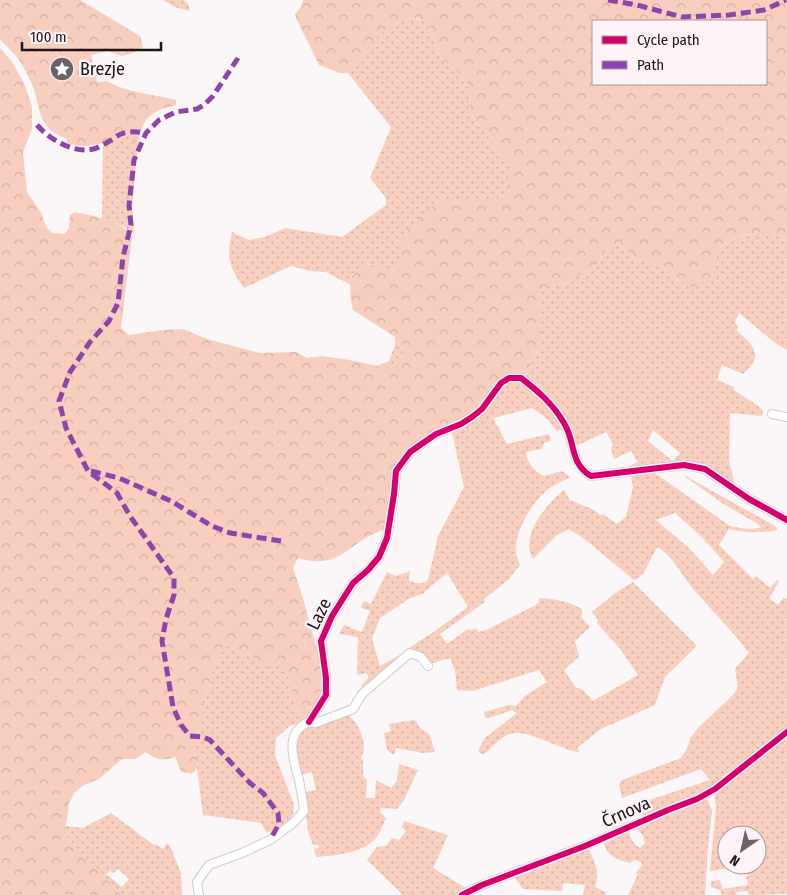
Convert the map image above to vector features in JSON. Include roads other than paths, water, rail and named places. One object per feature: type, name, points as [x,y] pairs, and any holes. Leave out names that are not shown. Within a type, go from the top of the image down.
[{"type":"street","name":"Laze","points":[[199,895],[197,882],[209,865],[270,840],[302,815],[304,811],[292,751],[293,739],[296,731],[308,722],[326,695],[326,678],[321,642],[332,616],[353,583],[379,557],[387,538],[396,471],[410,452],[436,434],[461,424],[482,409],[501,383],[509,378],[521,378],[552,406],[566,425],[576,462],[584,472],[591,476],[684,465],[705,469],[749,499],[787,520]]},
{"type":"street","points":[[772,414],[787,417]]},
{"type":"street","points":[[308,722],[316,723],[353,709],[362,694],[410,653],[421,657],[428,666]]},
{"type":"street","name":"Črnova","points":[[462,895],[482,885],[585,846],[697,799],[715,789],[787,732]]},
{"type":"place","name":"Brezje","points":[[62,69]]}]
